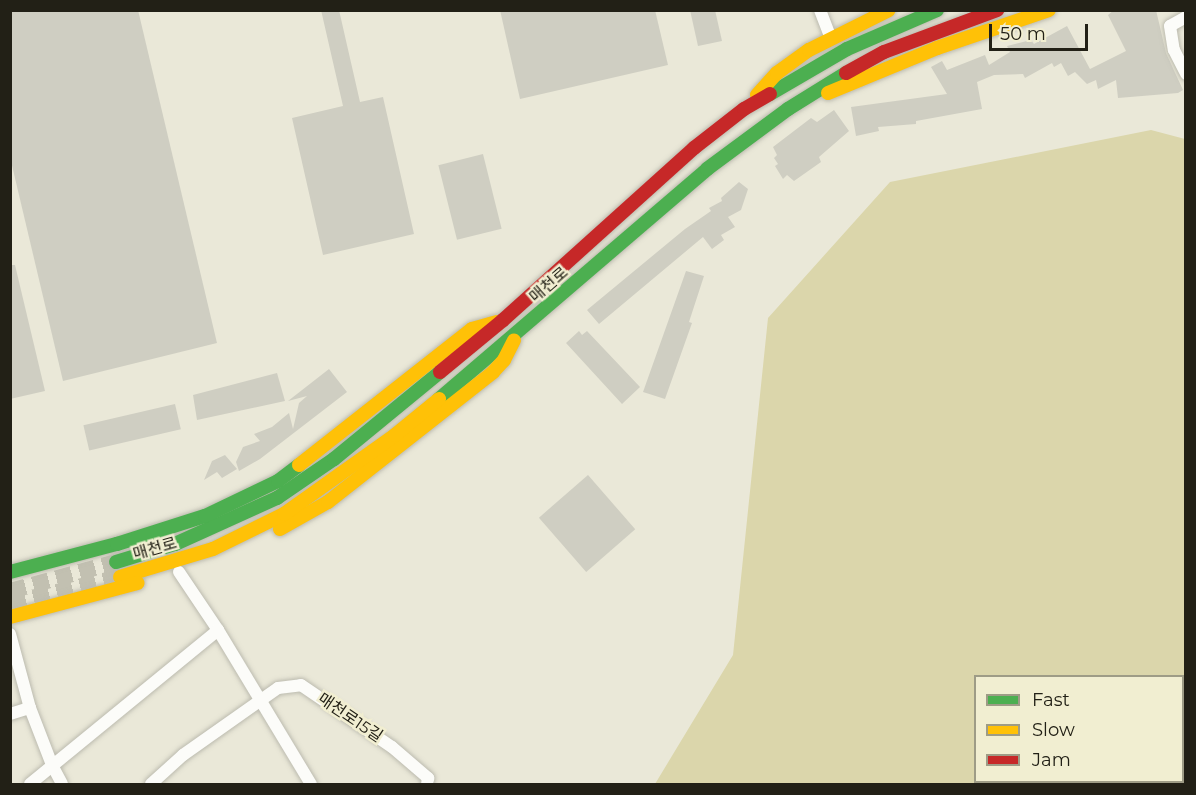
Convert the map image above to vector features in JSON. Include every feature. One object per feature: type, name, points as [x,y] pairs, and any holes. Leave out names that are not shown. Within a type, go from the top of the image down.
[{"type":"main road","points":[[744,109],[777,73],[809,50],[889,10]]},
{"type":"main road","name":"매천로","points":[[116,562],[175,544],[277,498],[334,459],[503,320],[693,148],[744,109],[847,49],[937,10]]},
{"type":"main road","name":"매천로","points":[[120,577],[170,564],[213,549],[284,514],[395,435],[515,336],[707,169],[788,109],[828,83],[884,52],[997,10]]},
{"type":"main road","points":[[788,109],[937,48],[1049,10]]},
{"type":"main road","points":[[10,572],[117,544],[205,516],[278,481],[472,329],[503,320]]},
{"type":"main road","points":[[10,617],[179,572],[228,554],[328,502],[493,372],[504,360],[515,336]]},
{"type":"street","points":[[820,10],[831,38]]},
{"type":"street","points":[[1185,17],[1170,26],[1174,50],[1185,74]]},
{"type":"street","points":[[179,572],[218,630],[311,784]]},
{"type":"street","points":[[30,784],[218,630]]},
{"type":"street","points":[[10,634],[30,708],[52,765],[63,784]]},
{"type":"street","name":"매천로15길","points":[[151,784],[183,755],[278,688],[301,685],[392,747],[428,778],[428,784]]},
{"type":"street","points":[[10,714],[30,708]]},
{"type":"shaded area","points":[[1151,130],[1185,139],[1185,784],[655,784],[733,655],[768,318],[890,182]]},
{"type":"building","points":[[10,10],[138,10],[217,343],[63,381],[10,157]]},
{"type":"building","points":[[321,10],[339,10],[360,102],[383,97],[414,234],[323,255],[292,118],[343,106]]},
{"type":"building","points":[[500,10],[655,10],[668,65],[520,99]]},
{"type":"building","points":[[690,10],[715,10],[722,41],[698,46]]},
{"type":"building","points":[[1114,10],[1156,10],[1166,53],[1183,90],[1178,93],[1118,98],[1116,80],[1098,89],[1096,80],[1087,84],[1075,72],[1068,76],[1061,63],[1054,67],[1052,63],[1025,78],[1023,74],[994,75],[977,82],[982,109],[916,121],[916,124],[878,127],[879,131],[856,136],[851,107],[947,94],[931,67],[942,61],[947,70],[985,55],[989,65],[1010,52],[1007,46],[1031,40],[1034,44],[1067,26],[1090,69],[1126,51],[1108,15]]},
{"type":"building","points":[[834,110],[849,131],[819,157],[821,162],[794,181],[787,175],[783,179],[775,166],[778,164],[774,158],[777,155],[773,147],[811,118],[817,122]]},
{"type":"building","points":[[483,154],[502,229],[457,240],[438,165]]},
{"type":"building","points":[[739,182],[748,189],[741,210],[728,217],[735,227],[721,235],[724,240],[712,249],[703,237],[599,324],[587,310],[685,229],[711,211],[709,208],[722,201],[721,198]]},
{"type":"building","points":[[10,265],[15,265],[45,391],[10,399]]},
{"type":"building","points":[[686,271],[704,276],[689,322],[692,323],[665,399],[643,392]]},
{"type":"building","points":[[579,331],[582,335],[587,331],[640,387],[622,404],[566,343]]},
{"type":"building","points":[[329,369],[347,392],[260,459],[239,471],[236,462],[243,447],[260,441],[254,434],[272,427],[289,413],[293,429],[299,403],[307,396],[288,401]]},
{"type":"building","points":[[277,373],[285,401],[197,420],[193,395]]},
{"type":"building","points":[[175,404],[181,429],[89,450],[83,425]]},
{"type":"building","points":[[225,455],[237,469],[222,478],[217,472],[204,480],[212,461]]},
{"type":"building","points":[[588,475],[635,529],[586,572],[539,518]]},
{"type":"tunnel","points":[[10,591],[116,562]]},
{"type":"tunnel","points":[[10,603],[120,577]]},
{"type":"traffic: fast","points":[[770,94],[847,49],[937,10]]},
{"type":"traffic: fast","points":[[439,399],[707,169],[788,109],[846,73]]},
{"type":"traffic: fast","points":[[116,562],[175,544],[277,498],[334,459],[440,372]]},
{"type":"traffic: fast","points":[[10,572],[117,544],[205,516],[278,481],[299,465]]},
{"type":"traffic: slow","points":[[757,95],[777,73],[809,50],[889,10]]},
{"type":"traffic: slow","points":[[828,93],[937,48],[1049,10]]},
{"type":"traffic: slow","points":[[299,465],[472,329],[496,322]]},
{"type":"traffic: slow","points":[[280,529],[328,502],[493,372],[504,360],[514,340]]},
{"type":"traffic: slow","points":[[120,577],[213,549],[284,514],[395,435],[439,399]]},
{"type":"traffic: slow","points":[[10,617],[138,583]]},
{"type":"traffic: jam","points":[[846,73],[884,52],[997,10]]},
{"type":"traffic: jam","points":[[440,372],[503,320],[694,148],[744,109],[770,94]]}]
